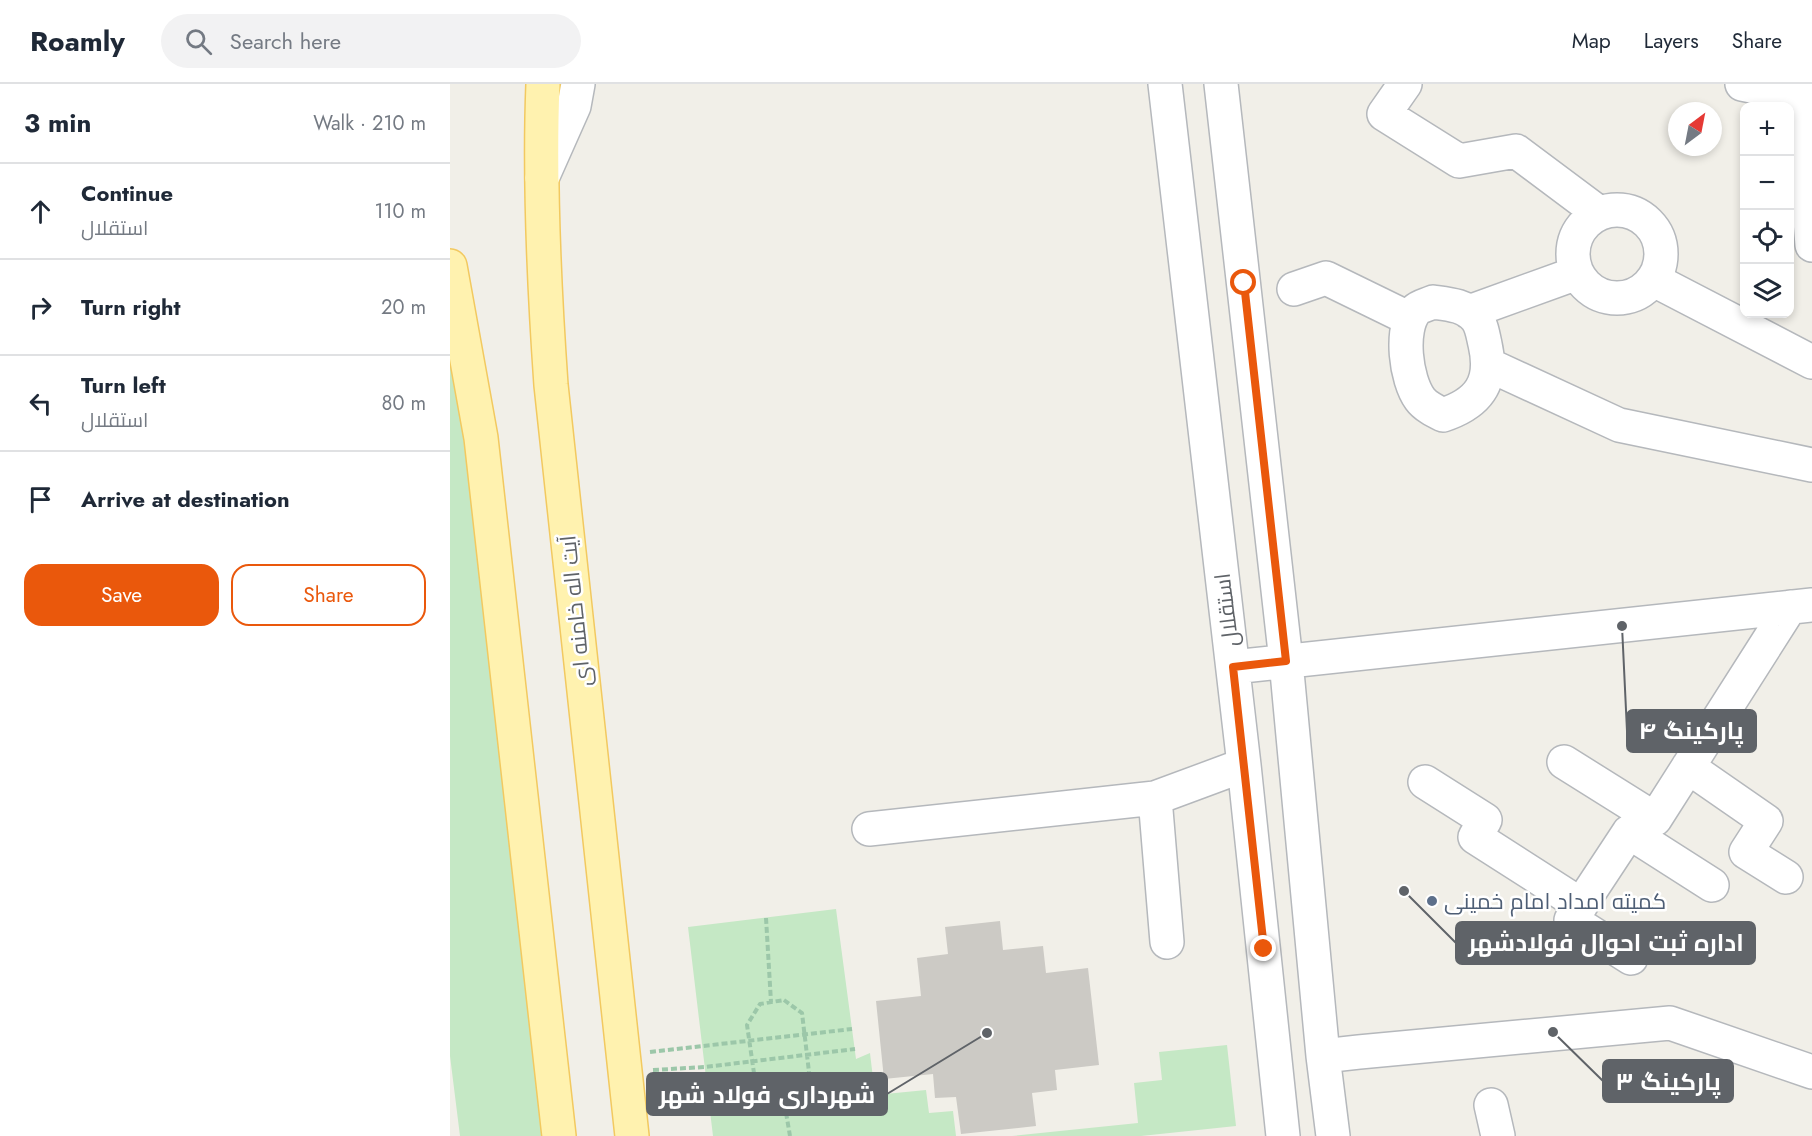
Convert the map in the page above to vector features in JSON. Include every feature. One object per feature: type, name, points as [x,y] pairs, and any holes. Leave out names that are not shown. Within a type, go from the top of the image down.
[{"type":"main road","name":"آیت اله خامنه ای","points":[[543,84],[544,283],[551,385],[632,1136]]},
{"type":"main road","points":[[450,266],[481,438],[559,1136]]},
{"type":"street","points":[[542,178],[574,106],[578,84]]},
{"type":"street","name":"استقلال","points":[[1165,84],[1244,765],[1283,1136]]},
{"type":"street","points":[[1221,84],[1286,661],[1323,1056],[1333,1136]]},
{"type":"street","points":[[1405,84],[1384,114],[1459,160],[1516,151],[1599,213]]},
{"type":"street","points":[[1742,84],[1798,90],[1812,245]]},
{"type":"street","points":[[1612,209],[1626,210],[1649,223],[1658,235],[1662,250],[1660,266],[1654,280],[1643,290],[1629,297],[1613,298],[1598,294],[1586,285],[1577,273],[1572,258],[1574,242],[1579,230],[1599,213],[1612,209]]},
{"type":"street","points":[[1469,312],[1577,273]]},
{"type":"street","points":[[1294,289],[1326,278],[1410,319]]},
{"type":"street","points":[[1654,280],[1812,362]]},
{"type":"street","points":[[1433,302],[1460,306],[1469,312],[1477,319],[1482,329],[1489,365],[1486,380],[1467,405],[1443,415],[1432,410],[1420,399],[1412,382],[1407,367],[1410,319],[1417,308],[1433,302]]},
{"type":"street","points":[[1489,365],[1618,425],[1812,465]]},
{"type":"street","points":[[1233,667],[1801,606]]},
{"type":"street","points":[[1631,958],[1571,920],[1688,766],[1801,606]]},
{"type":"street","points":[[1564,762],[1712,885]]},
{"type":"street","points":[[869,828],[1155,798],[1244,765]]},
{"type":"street","points":[[1688,766],[1766,820],[1746,852],[1786,877]]},
{"type":"street","points":[[1425,782],[1485,820],[1475,837],[1581,905]]},
{"type":"street","points":[[1155,798],[1167,942]]},
{"type":"street","points":[[1323,1056],[1670,1023],[1812,1072]]},
{"type":"path","points":[[766,918],[771,1002]]},
{"type":"path","points":[[784,1000],[802,1013],[805,1034],[809,1072],[795,1094],[769,1097],[755,1080],[747,1025],[760,1004],[784,1000]]},
{"type":"path","points":[[624,1063],[750,1041],[852,1029]]},
{"type":"path","points":[[624,1063],[705,1067],[855,1049]]},
{"type":"path","points":[[783,1095],[789,1136]]},
{"type":"green space","points":[[450,350],[469,442],[544,1136],[460,1136],[450,1056]]},
{"type":"green space","points":[[836,909],[856,1059],[870,1053],[875,1095],[926,1090],[929,1113],[953,1111],[956,1136],[713,1136],[688,927]]},
{"type":"green space","points":[[1227,1045],[1236,1126],[1141,1136],[1012,1136],[1138,1123],[1134,1083],[1162,1080],[1159,1052]]},
{"type":"building","points":[[1000,921],[1003,950],[1043,946],[1046,973],[1088,968],[1099,1065],[1055,1070],[1057,1090],[1032,1093],[1036,1126],[961,1134],[956,1097],[935,1098],[933,1074],[884,1079],[876,1001],[921,996],[917,958],[948,954],[945,927]]},
{"type":"place","name":"پارکینگ ۴","points":[[1622,626]]},
{"type":"place","name":"اداره ثبت احوال فولادشهر","points":[[1404,891]]},
{"type":"place","name":"کمیته امداد امام خمینی","points":[[1432,901]]},
{"type":"place","name":"پارکینگ ۳","points":[[1553,1032]]},
{"type":"place","name":"شهرداری فولاد شهر","points":[[987,1033]]},
{"type":"route","points":[[1244,283],[1286,661],[1233,667],[1264,949]]}]
